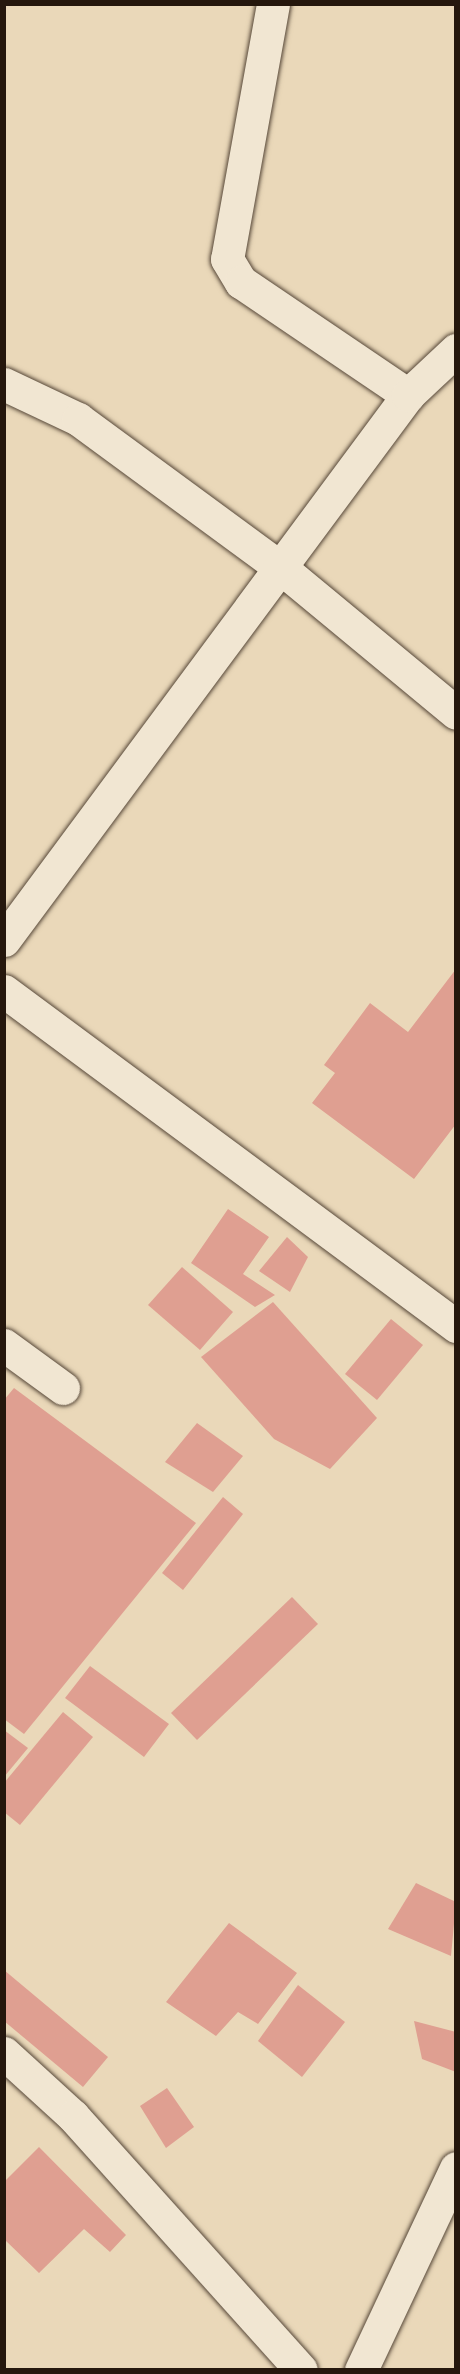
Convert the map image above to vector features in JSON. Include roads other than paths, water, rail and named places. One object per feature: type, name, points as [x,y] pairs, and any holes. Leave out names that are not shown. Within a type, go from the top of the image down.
[{"type":"street","points":[[273,4],[227,259],[241,282],[408,395]]},
{"type":"street","points":[[4,940],[408,395],[456,350]]},
{"type":"street","points":[[4,384],[78,419],[281,568],[456,713]]},
{"type":"street","points":[[4,991],[456,1326]]},
{"type":"street","points":[[4,1345],[63,1388]]},
{"type":"street","points":[[4,2053],[73,2116],[301,2370]]},
{"type":"street","points":[[362,2370],[456,2168]]}]
